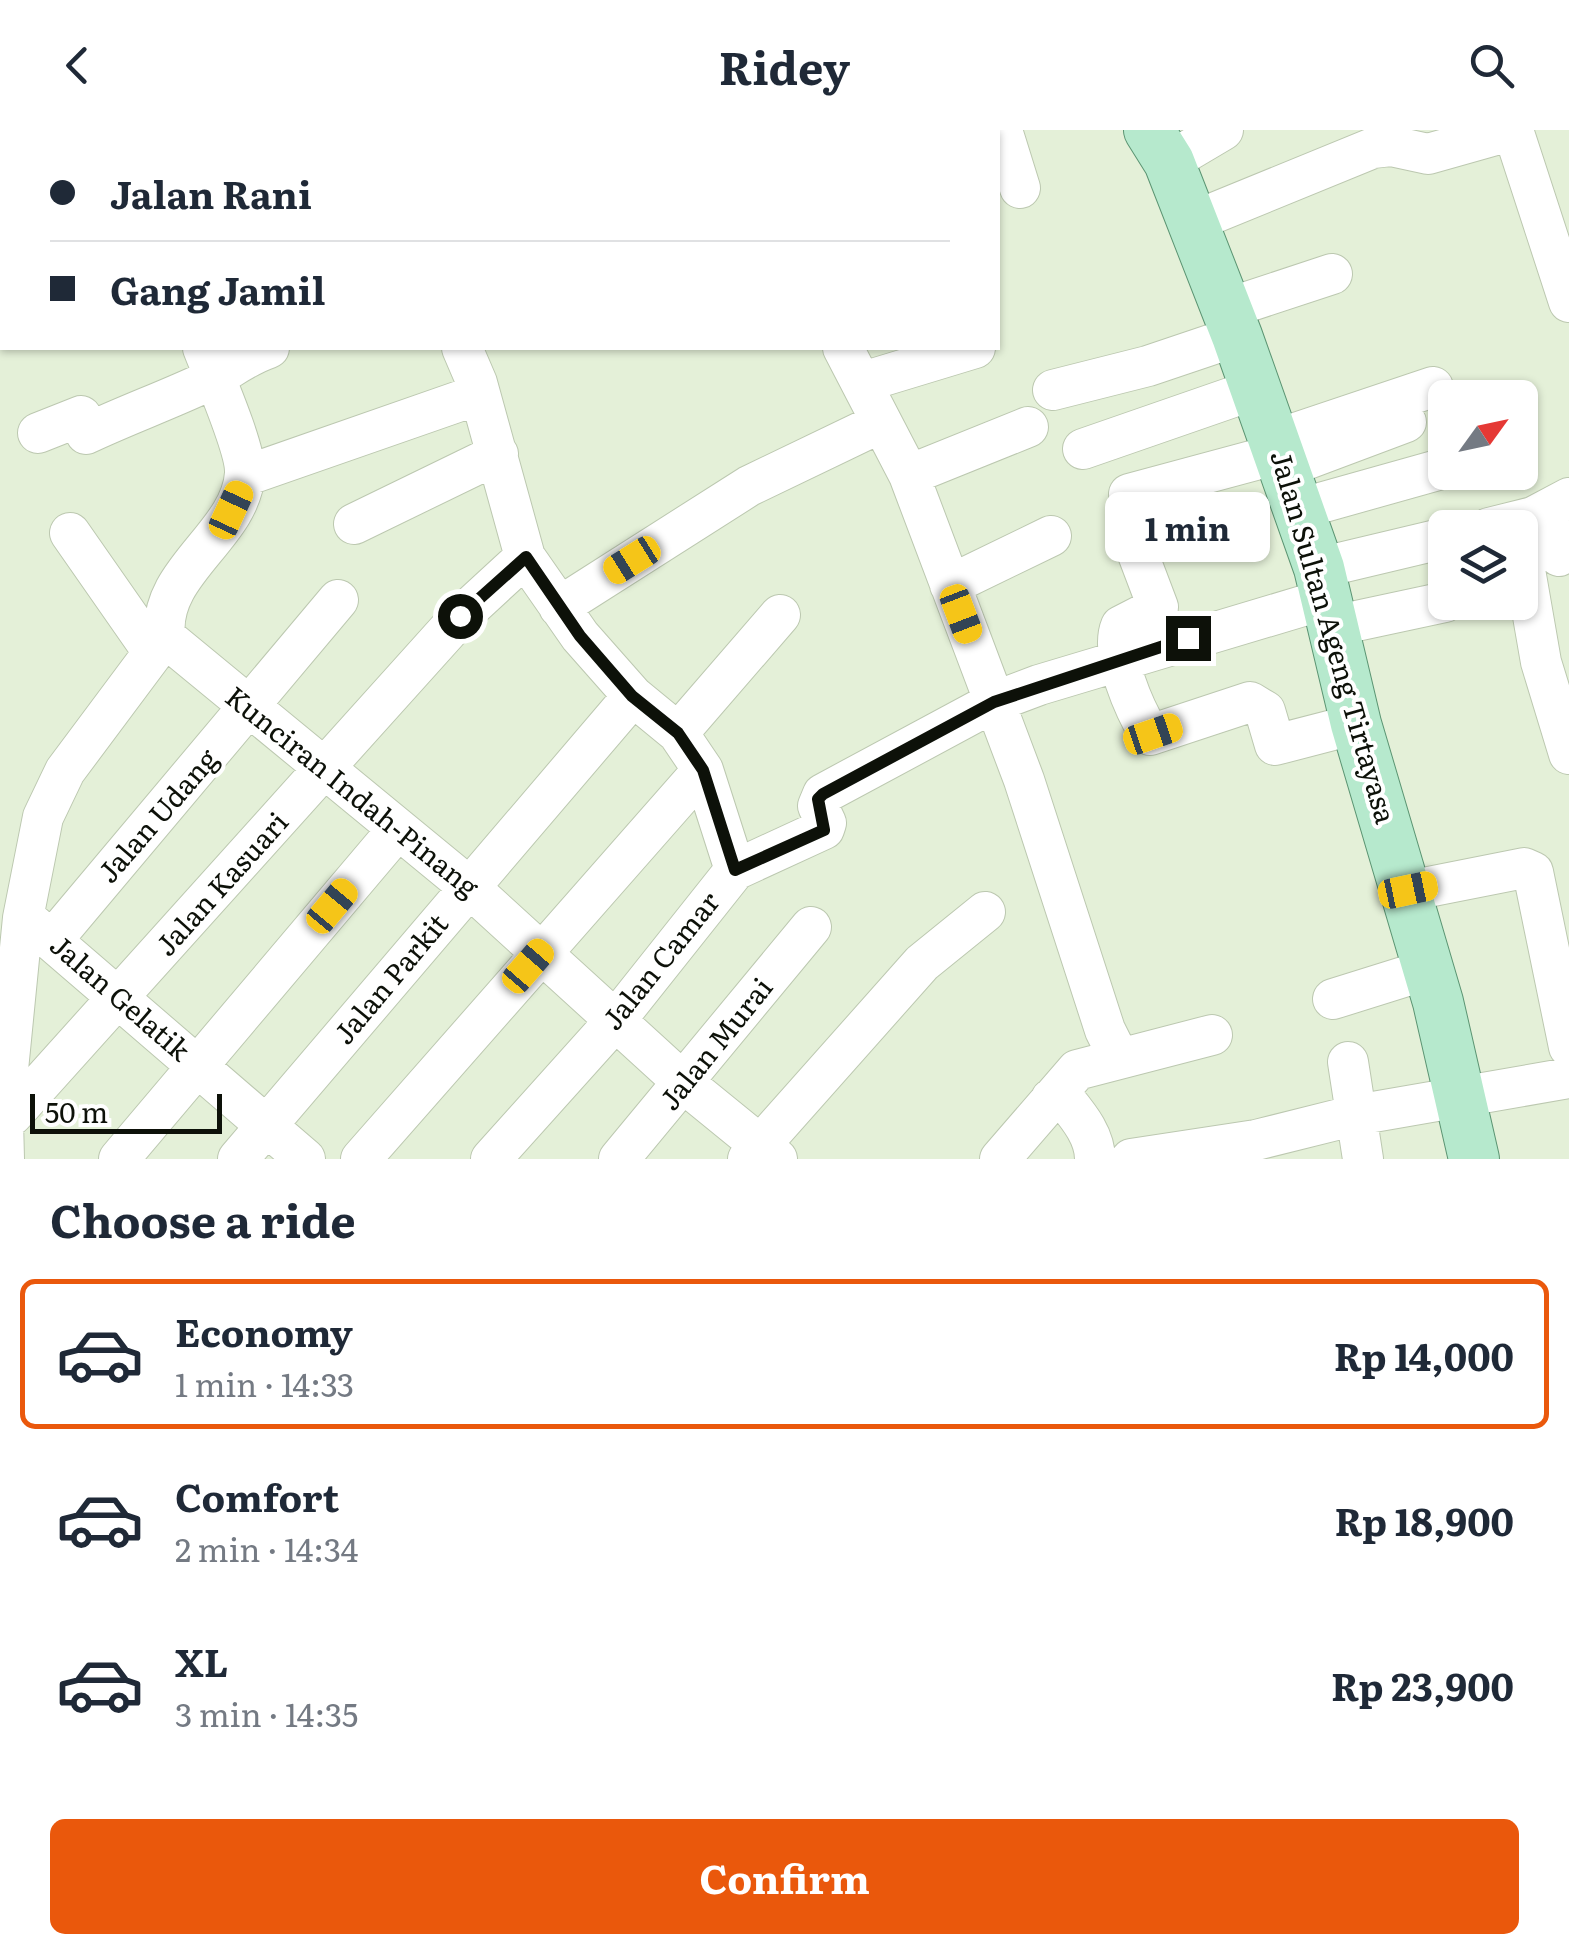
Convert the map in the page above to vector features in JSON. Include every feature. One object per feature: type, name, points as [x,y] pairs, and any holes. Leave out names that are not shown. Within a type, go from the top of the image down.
[{"type":"main road","name":"Jalan Sultan Ageng Tirtayasa","points":[[1159,146],[1232,322],[1248,392],[1285,467],[1326,598],[1356,724],[1408,890],[1474,1159]]},
{"type":"street","points":[[1002,130],[1020,188]]},
{"type":"street","points":[[1159,146],[1223,130]]},
{"type":"street","points":[[1192,222],[1373,148],[1391,146],[1428,154],[1514,130],[1553,210],[1569,302]]},
{"type":"street","points":[[1053,390],[1148,366],[1332,274]]},
{"type":"street","points":[[38,433],[81,416],[86,434],[209,363],[263,350]]},
{"type":"street","name":"Jalan Camar","points":[[463,350],[480,394],[526,557],[559,606],[632,696],[678,733],[703,770],[735,870],[615,1021],[491,1159]]},
{"type":"street","points":[[844,350],[909,475],[1036,819],[1105,1030],[1118,1056]]},
{"type":"street","points":[[864,382],[966,350]]},
{"type":"street","points":[[2,1133],[8,1012],[38,928],[43,817],[65,771],[159,645],[169,598],[231,510],[245,476],[209,363]]},
{"type":"street","points":[[1285,467],[1428,390]]},
{"type":"street","points":[[1083,449],[1248,392]]},
{"type":"street","points":[[245,476],[480,394]]},
{"type":"street","points":[[1356,724],[1274,745],[1265,711],[1250,702],[1150,735],[1120,659],[1116,637],[1121,626],[1158,608],[1129,514],[1285,467],[1406,422]]},
{"type":"street","points":[[559,606],[750,486],[880,423]]},
{"type":"street","points":[[909,475],[1028,427]]},
{"type":"street","points":[[354,524],[498,454]]},
{"type":"street","points":[[1285,467],[1428,468]]},
{"type":"street","name":"Kunciran Indah-Pinang","points":[[70,534],[159,645],[250,709],[469,887],[762,1154]]},
{"type":"street","points":[[1538,534],[1559,556]]},
{"type":"street","points":[[950,585],[1051,536]]},
{"type":"street","points":[[735,870],[824,830],[818,799],[994,702],[1120,659],[1326,598],[1428,547]]},
{"type":"street","name":"Jalan Kasuari","points":[[2,1133],[460,616],[526,557]]},
{"type":"street","points":[[1326,598],[1428,601]]},
{"type":"street","name":"Jalan Udang","points":[[38,928],[250,709],[338,600]]},
{"type":"street","points":[[1538,615],[1555,656],[1569,754]]},
{"type":"street","points":[[678,733],[780,616]]},
{"type":"street","name":"Jalan Parkit","points":[[238,1159],[632,696]]},
{"type":"street","points":[[361,1159],[703,770]]},
{"type":"street","points":[[119,1159],[398,829]]},
{"type":"street","points":[[1408,890],[1524,868],[1533,872],[1569,1047]]},
{"type":"street","points":[[762,1154],[922,962],[985,912]]},
{"type":"street","name":"Jalan Murai","points":[[619,1159],[685,1084],[811,927]]},
{"type":"street","name":"Jalan Gelatik","points":[[38,928],[305,1159]]},
{"type":"street","points":[[1333,999],[1428,969]]},
{"type":"street","points":[[1000,1159],[1048,1089],[1077,1070],[1118,1056],[1212,1035]]},
{"type":"street","points":[[1348,1062],[1363,1159]]},
{"type":"street","points":[[1131,1159],[1258,1150],[1356,1115],[1569,1078]]},
{"type":"street","points":[[1048,1089],[1074,1110],[1095,1143],[1095,1159]]},
{"type":"route","points":[[460,616],[526,557],[580,636],[632,696],[678,733],[703,770],[735,870],[824,830],[826,823],[818,806],[823,794],[994,702],[1188,638]]}]
